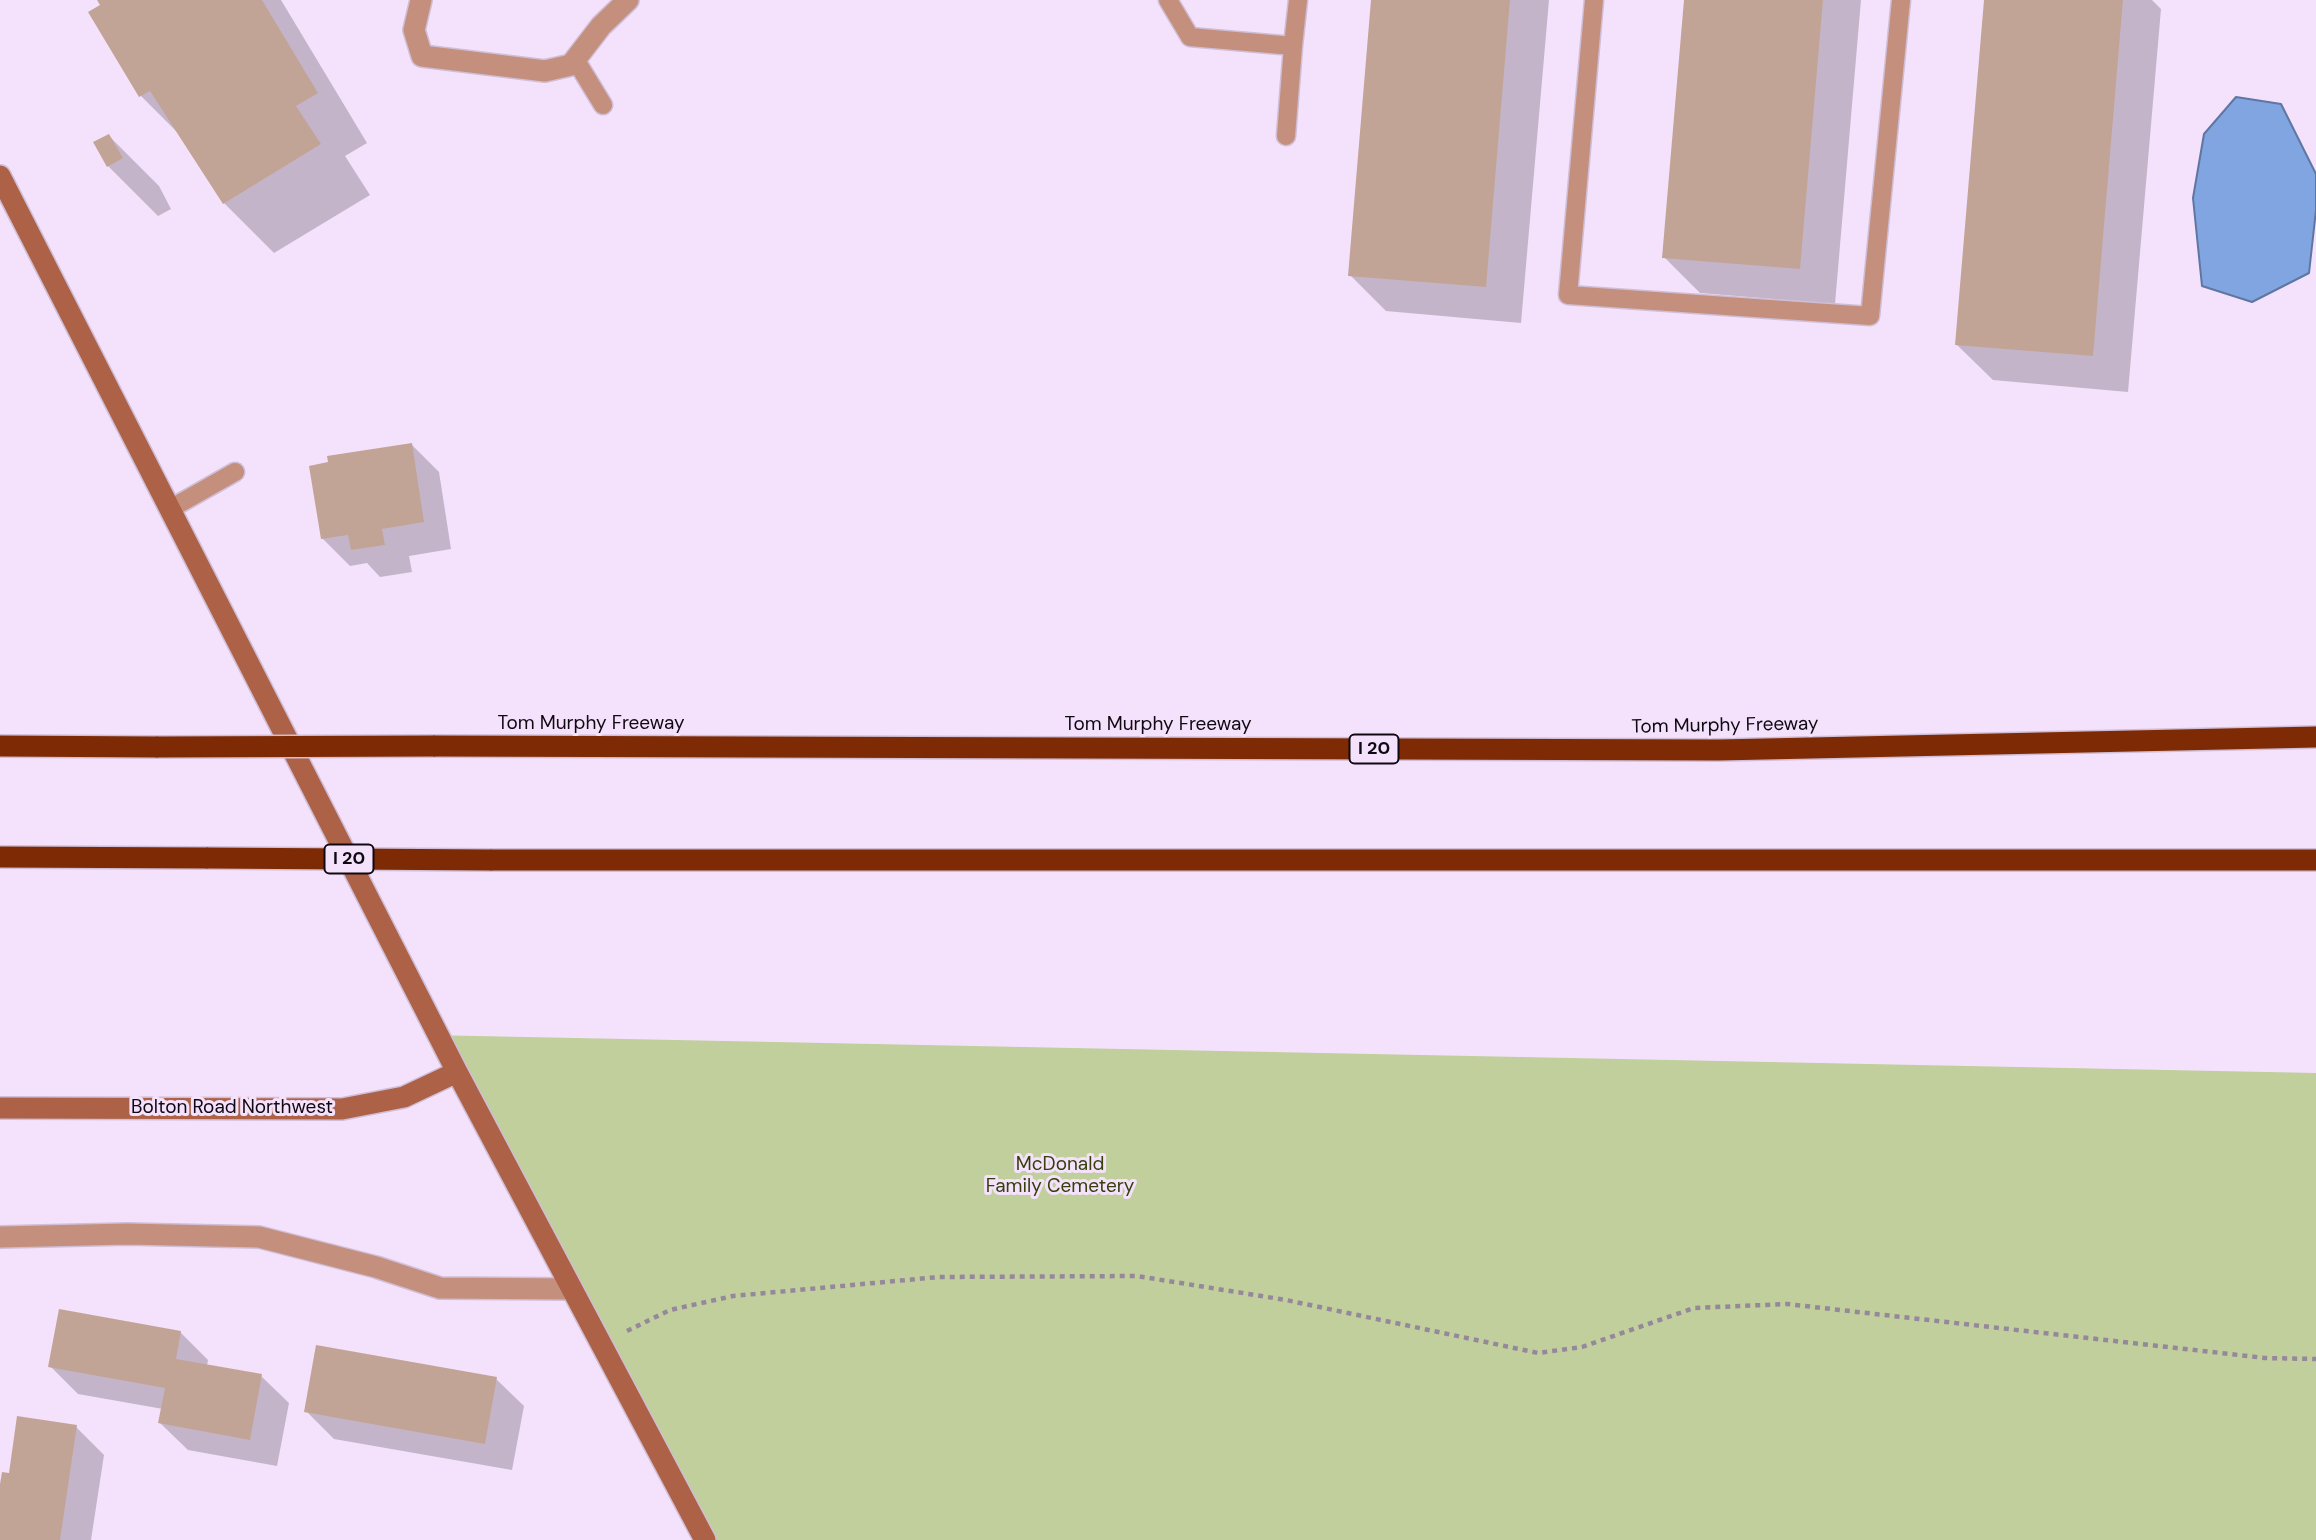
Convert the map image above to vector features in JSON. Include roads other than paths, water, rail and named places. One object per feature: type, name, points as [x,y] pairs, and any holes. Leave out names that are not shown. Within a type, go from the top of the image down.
[{"type":"highway","name":"Tom Murphy Freeway","points":[[0,746],[1719,750],[2316,737]]},
{"type":"highway","name":"I 20","points":[[0,857],[490,860],[2316,860]]},
{"type":"main road","points":[[0,176],[457,1072],[705,1540]]},
{"type":"main road","name":"Bolton Road Northwest","points":[[0,1108],[342,1108],[404,1097],[457,1072]]},
{"type":"street","points":[[421,0],[414,30],[422,55],[545,71],[571,65],[628,0]]},
{"type":"street","points":[[0,1237],[127,1234],[259,1237],[376,1267],[440,1288],[571,1289]]},
{"type":"lane","points":[[1168,0],[1190,37],[1293,46]]},
{"type":"lane","points":[[1286,136],[1298,0]]},
{"type":"lane","points":[[1594,0],[1568,295],[1870,316],[1901,0]]},
{"type":"lane","points":[[575,59],[603,105]]},
{"type":"lane","points":[[170,509],[235,471]]},
{"type":"water","points":[[2236,97],[2281,104],[2316,174],[2316,210],[2309,273],[2252,302],[2202,286],[2193,198],[2204,134]]},
{"type":"park label","name":"McDonald Family Cemetery","points":[[1060,1176]]}]
